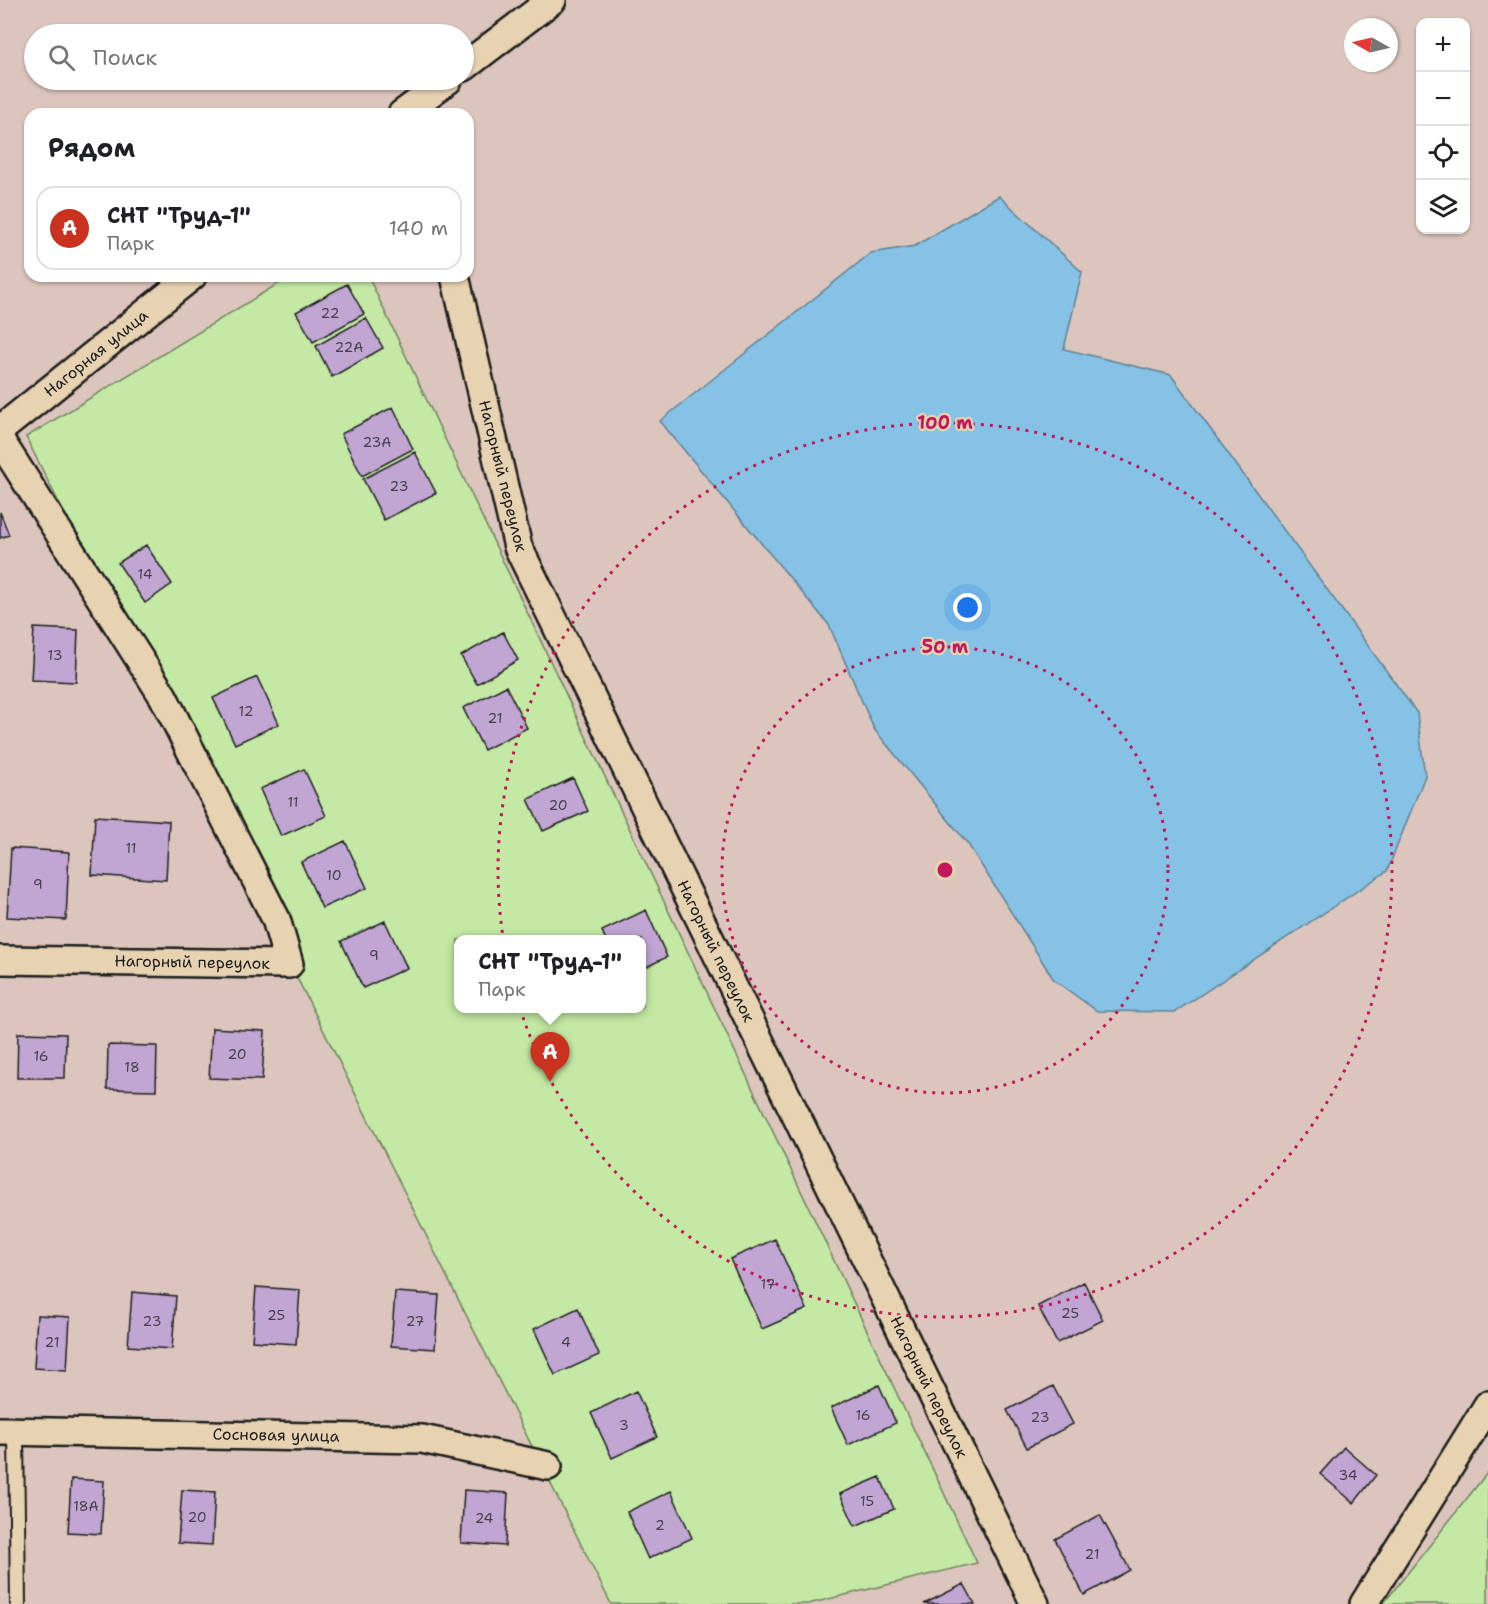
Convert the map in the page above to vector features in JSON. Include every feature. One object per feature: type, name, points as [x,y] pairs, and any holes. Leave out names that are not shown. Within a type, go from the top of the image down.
[{"type":"street","points":[[474,59],[552,0]]},
{"type":"street","points":[[410,108],[434,90]]},
{"type":"street","name":"Нагорная улица","points":[[0,430],[185,282]]},
{"type":"street","name":"Нагорный переулок","points":[[456,282],[518,547],[1035,1604]]},
{"type":"street","name":"Нагорный переулок","points":[[0,440],[163,696],[276,919],[289,964],[0,960]]},
{"type":"street","points":[[1364,1604],[1488,1405]]},
{"type":"street","name":"Сосновая улица","points":[[8,1431],[422,1439],[548,1467]]},
{"type":"lane","points":[[8,1431],[18,1604]]},
{"type":"green space","points":[[281,282],[371,282],[977,1563],[808,1604],[611,1604],[26,437]]},
{"type":"green space","points":[[1488,1472],[1488,1604],[1383,1604]]},
{"type":"water","points":[[999,196],[1082,272],[1064,349],[1171,375],[1417,713],[1425,776],[1387,871],[1175,1012],[1097,1011],[1054,980],[968,844],[874,729],[829,625],[660,421],[871,253],[915,246]]},
{"type":"building","points":[[347,284],[364,314],[313,342],[296,312]]},
{"type":"building","points":[[366,318],[383,348],[332,377],[316,346]]},
{"type":"building","points":[[393,407],[413,449],[362,476],[341,434]]},
{"type":"building","points":[[415,452],[436,493],[384,520],[363,479]]},
{"type":"building","points":[[0,512],[9,535],[0,538]]},
{"type":"building","points":[[146,545],[172,584],[145,603],[118,563]]},
{"type":"building","points":[[34,628],[78,630],[76,682],[31,680]]},
{"type":"building","points":[[503,632],[518,660],[477,684],[461,656]]},
{"type":"building","points":[[257,677],[279,724],[235,744],[213,698]]},
{"type":"building","points":[[506,686],[527,728],[484,750],[463,708]]},
{"type":"building","points":[[304,769],[326,816],[281,836],[260,789]]},
{"type":"building","points":[[573,778],[588,811],[543,831],[528,799]]},
{"type":"building","points":[[95,816],[169,821],[166,880],[92,875]]},
{"type":"building","points":[[345,841],[367,888],[322,908],[301,862]]},
{"type":"building","points":[[11,848],[69,852],[66,920],[7,917]]},
{"type":"building","points":[[646,910],[667,957],[646,967],[646,935],[604,935],[602,931]]},
{"type":"building","points":[[385,921],[407,968],[363,988],[341,941]]},
{"type":"building","points":[[212,1028],[265,1031],[262,1080],[209,1078]]},
{"type":"building","points":[[18,1033],[66,1034],[65,1078],[17,1078]]},
{"type":"building","points":[[108,1045],[157,1046],[156,1090],[107,1089]]},
{"type":"building","points":[[775,1239],[807,1309],[762,1329],[730,1259]]},
{"type":"building","points":[[1084,1282],[1103,1320],[1057,1343],[1038,1306]]},
{"type":"building","points":[[256,1287],[300,1290],[296,1344],[252,1341]]},
{"type":"building","points":[[132,1292],[176,1296],[172,1349],[128,1346]]},
{"type":"building","points":[[395,1292],[439,1295],[435,1349],[391,1346]]},
{"type":"building","points":[[578,1308],[599,1355],[555,1375],[534,1329]]},
{"type":"building","points":[[37,1315],[70,1317],[67,1370],[34,1368]]},
{"type":"building","points":[[879,1385],[896,1423],[848,1445],[831,1408]]},
{"type":"building","points":[[1053,1386],[1073,1424],[1027,1448],[1007,1410]]},
{"type":"building","points":[[636,1391],[657,1437],[612,1458],[591,1413]]},
{"type":"building","points":[[1344,1447],[1376,1475],[1354,1503],[1320,1474]]},
{"type":"building","points":[[880,1477],[894,1509],[855,1526],[840,1494]]},
{"type":"building","points":[[71,1479],[104,1481],[101,1534],[68,1532]]},
{"type":"building","points":[[182,1490],[215,1492],[212,1545],[178,1543]]},
{"type":"building","points":[[464,1490],[508,1493],[505,1546],[461,1543]]},
{"type":"building","points":[[671,1491],[692,1538],[648,1559],[627,1512]]},
{"type":"building","points":[[1100,1515],[1130,1570],[1084,1595],[1055,1539]]},
{"type":"building","points":[[964,1584],[975,1604],[924,1604]]},
{"type":"place","name":"СНТ \"Труд-1\"","points":[[550,1082]]}]
